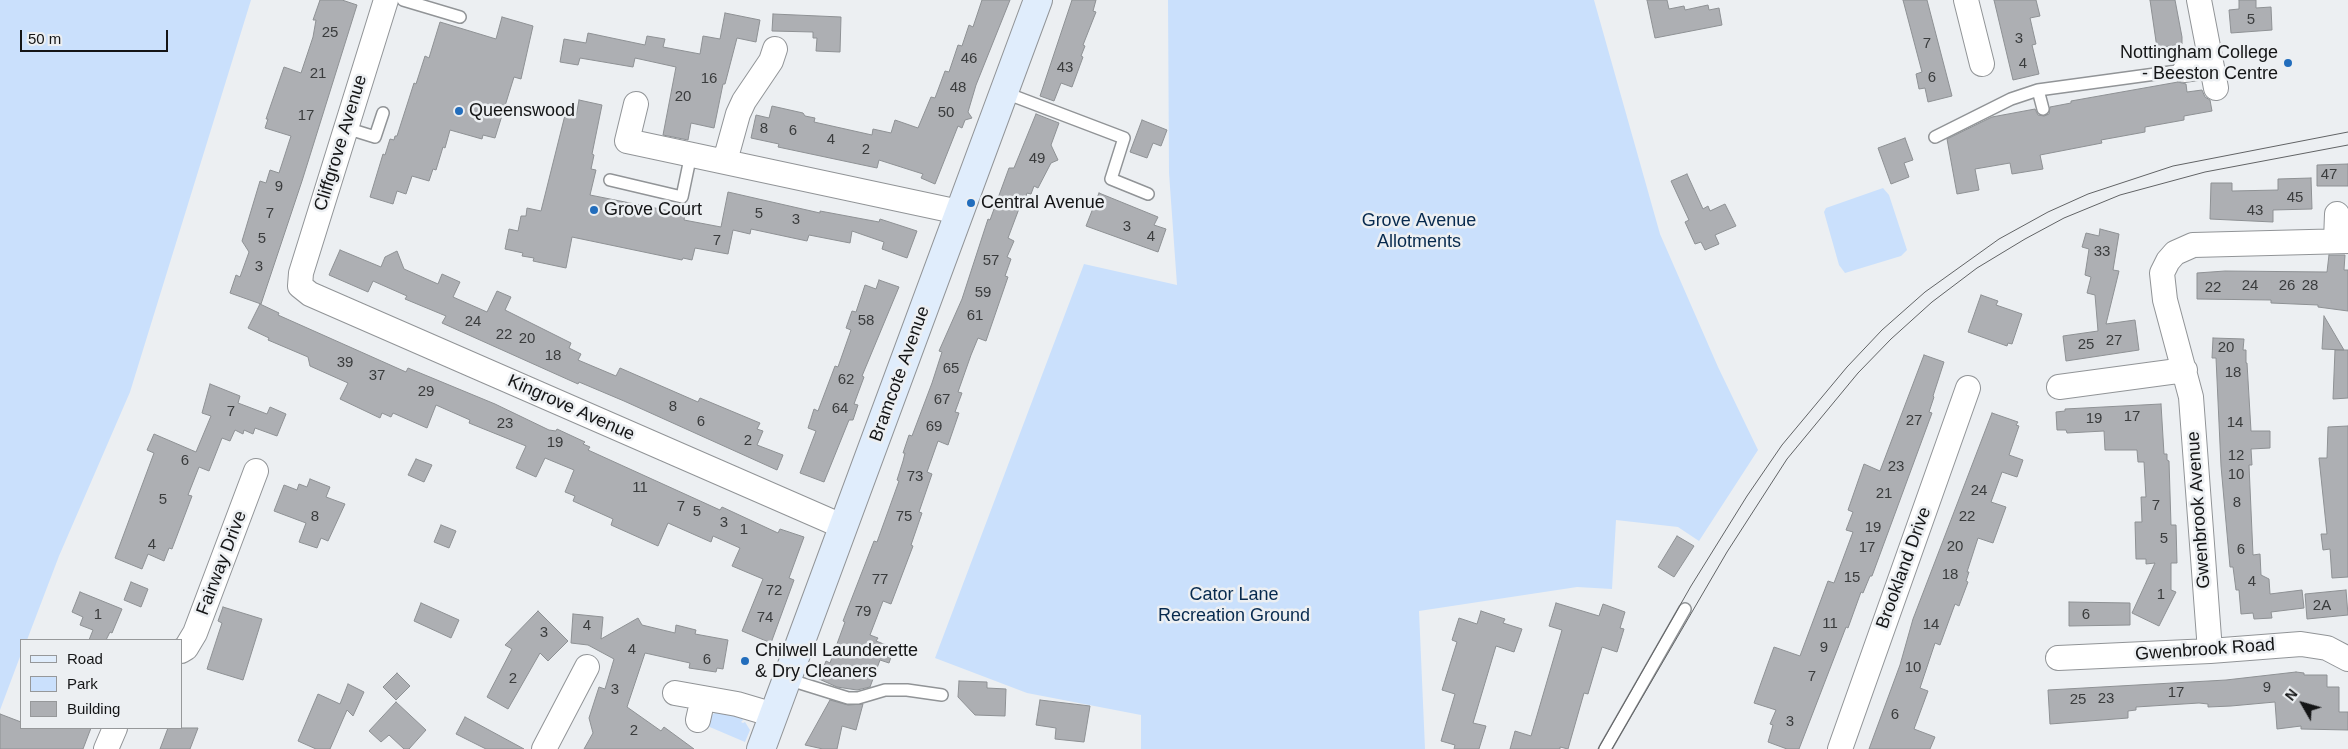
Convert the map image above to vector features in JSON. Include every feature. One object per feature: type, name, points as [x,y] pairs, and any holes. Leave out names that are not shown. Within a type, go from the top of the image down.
[{"type":"street","name":"Cliffgrove Avenue","points":[[300,286],[301,273],[386,0]]},
{"type":"street","name":"Bramcote Avenue","points":[[761,749],[1038,0]]},
{"type":"street","points":[[2185,70],[2214,77],[2199,0]]},
{"type":"street","points":[[1960,5],[1982,64]]},
{"type":"street","points":[[725,161],[738,114],[744,101],[771,61],[775,49]]},
{"type":"street","points":[[636,104],[621,140],[959,212]]},
{"type":"street","name":"Gwenbrook Avenue","points":[[2210,651],[2191,397],[2162,282],[2162,273],[2175,253],[2193,245],[2342,241],[2337,214]]},
{"type":"street","name":"Kingrove Avenue","points":[[300,286],[310,294],[844,526]]},
{"type":"street","points":[[2059,387],[2185,370]]},
{"type":"street","name":"Brookland Drive","points":[[1840,749],[1968,388]]},
{"type":"street","name":"Fairway Drive","points":[[182,650],[186,648],[195,633],[256,471]]},
{"type":"street","name":"Gwenbrook Road","points":[[2058,658],[2210,651],[2301,644],[2327,648],[2348,659]]},
{"type":"street","points":[[544,749],[587,667]]},
{"type":"street","points":[[675,693],[700,709],[737,704],[774,714]]},
{"type":"street","points":[[106,749],[115,729]]},
{"type":"lane","points":[[403,0],[460,17]]},
{"type":"lane","points":[[1935,137],[2011,99],[2038,90],[2185,70]]},
{"type":"lane","points":[[2038,90],[2043,109]]},
{"type":"lane","points":[[1003,92],[1124,138],[1110,179],[1148,194]]},
{"type":"lane","points":[[346,128],[376,137],[383,113]]},
{"type":"lane","points":[[610,180],[682,197],[691,154]]},
{"type":"lane","points":[[1605,749],[1685,610]]},
{"type":"lane","points":[[787,680],[848,698],[858,698],[884,690],[907,690],[942,695]]},
{"type":"green space","points":[[0,0],[251,0],[130,392],[59,556],[27,639],[20,639],[20,657],[0,710]]},
{"type":"green space","name":"Grove Avenue Allotments","points":[[1168,0],[1594,0],[1660,234],[1718,367],[1758,450],[1699,541],[1678,527],[1616,520],[1612,589],[1577,587],[1419,611],[1425,749],[1141,749],[1141,715],[1027,693],[935,658],[1084,264],[1177,285],[1169,173]]},
{"type":"green space","points":[[1883,188],[1889,195],[1907,250],[1901,256],[1845,273],[1839,265],[1824,212],[1826,208]]},
{"type":"green space","points":[[717,712],[738,713],[743,720],[741,722],[745,722],[750,730],[745,742],[705,725],[713,714]]},
{"type":"building","points":[[320,0],[342,0],[357,5],[261,304],[230,293],[236,275],[240,277],[249,252],[242,241],[260,181],[266,183],[270,170],[279,173],[291,136],[265,128],[268,119],[266,119],[284,67],[301,73],[313,37],[316,20],[313,20]]},
{"type":"building","points":[[982,0],[1010,0],[976,85],[968,112],[972,118],[965,120],[962,128],[958,126],[935,184],[921,178],[923,174],[879,160],[877,168],[778,147],[779,144],[751,138],[756,115],[769,118],[772,106],[803,113],[805,116],[815,118],[814,122],[872,135],[873,129],[891,133],[895,120],[918,128],[931,97],[935,98],[945,71],[949,72],[958,45],[962,46],[969,25],[973,27]]},
{"type":"building","points":[[1072,0],[1096,0],[1093,11],[1096,12],[1083,45],[1085,46],[1081,56],[1083,57],[1072,87],[1061,83],[1054,101],[1040,96]]},
{"type":"building","points":[[1647,0],[1667,0],[1669,9],[1684,6],[1685,10],[1708,5],[1709,10],[1719,8],[1722,25],[1655,38]]},
{"type":"building","points":[[1903,0],[1927,0],[1952,96],[1928,102],[1925,88],[1919,89],[1916,74],[1922,72]]},
{"type":"building","points":[[1994,0],[2036,0],[2040,16],[2030,18],[2036,44],[2032,45],[2039,74],[2013,80]]},
{"type":"building","points":[[2150,0],[2175,0],[2182,44],[2157,48]]},
{"type":"building","points":[[2239,0],[2256,0],[2256,8],[2271,7],[2272,30],[2231,33],[2229,10],[2239,9]]},
{"type":"building","points":[[725,13],[760,20],[756,42],[737,38],[725,84],[723,84],[714,128],[691,123],[688,140],[663,135],[676,67],[635,58],[633,67],[580,58],[578,65],[560,62],[564,39],[586,43],[588,33],[645,45],[647,36],[665,39],[663,47],[700,54],[703,36],[720,39]]},
{"type":"building","points":[[773,14],[841,17],[840,52],[816,51],[817,38],[813,38],[813,32],[772,31]]},
{"type":"building","name":"Queenswood","points":[[502,17],[533,26],[521,79],[514,77],[495,138],[483,135],[482,139],[450,130],[436,170],[433,169],[429,181],[412,176],[406,194],[397,191],[393,204],[370,197],[383,154],[385,155],[390,139],[394,140],[395,136],[397,136],[414,83],[416,84],[425,56],[429,58],[440,22],[496,39]]},
{"type":"building","points":[[2178,82],[2186,84],[2187,92],[2202,90],[2205,97],[2210,100],[2212,111],[2184,116],[2184,120],[2145,127],[2145,132],[2101,140],[2102,143],[2040,155],[2043,169],[2012,174],[2010,163],[1975,169],[1979,190],[1957,194],[1947,139],[1992,117],[2035,109],[2038,115],[2044,116],[2049,114],[2050,107],[2071,103],[2071,101]]},
{"type":"building","points":[[579,100],[602,105],[592,154],[594,155],[591,169],[596,170],[590,195],[685,214],[684,220],[721,227],[728,192],[820,213],[820,211],[879,222],[880,219],[917,231],[907,258],[882,249],[884,242],[852,231],[850,243],[809,235],[807,241],[751,229],[750,234],[733,230],[728,254],[695,248],[692,260],[683,258],[682,260],[572,237],[566,268],[533,261],[534,258],[522,256],[523,253],[505,249],[509,229],[518,231],[521,216],[526,216],[527,208],[541,211],[565,115],[576,117]]},
{"type":"building","points":[[1036,114],[1059,123],[1051,145],[1058,160],[1051,163],[1038,188],[1034,186],[1031,194],[1027,193],[1025,199],[1023,198],[1008,238],[1014,241],[1007,257],[1011,259],[1005,276],[1008,277],[986,341],[978,338],[971,355],[958,392],[962,393],[955,412],[959,413],[948,445],[938,441],[927,472],[932,474],[919,512],[922,513],[911,545],[913,546],[891,604],[883,601],[870,635],[878,638],[876,641],[894,648],[889,663],[880,660],[870,687],[857,690],[837,687],[819,679],[826,661],[830,663],[845,622],[843,621],[874,541],[877,542],[899,481],[897,480],[909,435],[912,436],[932,383],[942,352],[939,351],[962,299],[988,219],[990,220],[1009,168],[1014,168]]},
{"type":"building","points":[[1142,120],[1167,130],[1161,146],[1153,143],[1147,158],[1130,152]]},
{"type":"building","points":[[1905,138],[1913,160],[1904,163],[1909,177],[1891,184],[1878,148]]},
{"type":"building","points":[[2348,164],[2348,186],[2317,186],[2317,165]]},
{"type":"building","points":[[1687,174],[1703,209],[1708,206],[1710,211],[1725,204],[1736,226],[1715,235],[1719,244],[1705,250],[1701,242],[1695,244],[1685,222],[1689,220],[1671,181]]},
{"type":"building","points":[[2311,178],[2312,209],[2273,210],[2273,222],[2210,219],[2211,183],[2232,183],[2232,191],[2278,190],[2278,179]]},
{"type":"building","points":[[1099,193],[1158,217],[1154,225],[1166,229],[1158,252],[1086,226]]},
{"type":"building","points":[[2100,229],[2119,234],[2113,270],[2119,271],[2106,324],[2135,320],[2139,350],[2066,361],[2063,336],[2098,331],[2095,295],[2087,293],[2091,277],[2085,275],[2089,249],[2082,247],[2086,233],[2099,236]]},
{"type":"building","points":[[340,250],[381,267],[385,257],[397,251],[404,269],[438,284],[442,274],[460,282],[453,297],[487,312],[497,291],[511,297],[505,310],[571,343],[569,348],[581,354],[578,360],[616,376],[620,368],[698,402],[700,398],[760,423],[757,429],[763,431],[757,445],[783,455],[777,470],[624,401],[579,382],[578,384],[442,323],[446,316],[405,299],[407,296],[373,281],[368,292],[329,275]]},
{"type":"building","points":[[2329,255],[2345,255],[2344,270],[2348,270],[2348,311],[2318,307],[2318,305],[2271,303],[2271,300],[2197,299],[2197,273],[2225,271],[2327,272]]},
{"type":"building","points":[[879,280],[899,287],[862,376],[864,377],[854,404],[858,405],[853,420],[849,420],[824,482],[800,473],[816,431],[808,428],[814,409],[818,411],[835,366],[838,367],[851,330],[846,328],[852,311],[856,312],[865,285],[876,289]]},
{"type":"building","points":[[1981,295],[1998,301],[1996,305],[2022,314],[2012,344],[2008,343],[2007,346],[1968,332]]},
{"type":"building","points":[[260,304],[279,313],[278,315],[406,372],[408,368],[495,404],[549,430],[556,431],[557,429],[585,442],[583,444],[590,447],[588,450],[720,510],[722,507],[778,533],[780,529],[804,537],[789,578],[794,580],[771,643],[742,631],[763,579],[732,566],[740,548],[713,536],[711,542],[668,523],[658,546],[611,525],[613,519],[573,501],[575,496],[565,492],[574,470],[545,458],[536,477],[516,468],[526,446],[469,423],[470,420],[436,405],[427,428],[393,413],[391,417],[382,413],[380,418],[340,399],[348,383],[310,366],[308,357],[268,340],[269,338],[248,328]]},
{"type":"building","points":[[2324,316],[2344,350],[2322,349]]},
{"type":"building","points":[[2213,338],[2244,339],[2243,350],[2246,350],[2251,431],[2270,431],[2270,448],[2251,449],[2252,465],[2249,465],[2253,555],[2260,554],[2261,575],[2269,579],[2270,594],[2302,590],[2304,608],[2271,612],[2272,618],[2254,619],[2253,613],[2241,614],[2239,590],[2236,590],[2233,567],[2230,567],[2221,466],[2216,358],[2212,358]]},
{"type":"building","points":[[2335,350],[2348,350],[2348,398],[2333,399]]},
{"type":"building","points":[[1924,355],[1944,362],[1929,412],[1932,413],[1872,576],[1870,576],[1863,593],[1861,592],[1848,628],[1846,627],[1799,749],[1787,749],[1768,742],[1773,725],[1770,724],[1776,710],[1754,703],[1774,647],[1800,656],[1828,581],[1834,583],[1853,532],[1846,530],[1853,512],[1848,510],[1864,464],[1880,471]]},
{"type":"building","points":[[210,384],[240,396],[238,403],[267,414],[270,407],[286,414],[277,436],[255,428],[253,434],[244,430],[243,434],[235,430],[230,441],[222,438],[209,471],[199,467],[188,495],[192,496],[172,549],[169,548],[164,561],[148,554],[142,569],[115,558],[154,453],[147,450],[154,434],[196,452],[211,416],[202,413]]},
{"type":"building","points":[[2161,404],[2164,454],[2167,454],[2167,460],[2169,461],[2171,525],[2176,525],[2177,563],[2171,563],[2171,590],[2176,592],[2159,626],[2132,613],[2155,563],[2146,564],[2146,559],[2136,559],[2135,522],[2142,522],[2141,497],[2146,497],[2144,462],[2138,462],[2137,450],[2105,450],[2104,431],[2067,433],[2066,430],[2057,430],[2056,412],[2065,411],[2065,409]]},
{"type":"building","points":[[1992,413],[2018,422],[2016,425],[2019,426],[2009,455],[2023,460],[2017,477],[2002,472],[1991,502],[2006,507],[1993,543],[1978,538],[1967,572],[1969,572],[1966,581],[1968,582],[1959,606],[1955,604],[1940,645],[1935,643],[1920,688],[1928,691],[1914,729],[1935,737],[1930,749],[1869,749],[1900,665],[1913,619]]},
{"type":"building","points":[[2348,426],[2348,577],[2332,578],[2330,549],[2323,550],[2321,534],[2327,534],[2319,458],[2327,458],[2328,427]]},
{"type":"building","points":[[416,459],[432,465],[424,482],[408,475]]},
{"type":"building","points":[[310,479],[330,487],[326,497],[345,504],[328,541],[321,538],[317,548],[299,542],[306,523],[274,511],[284,485],[297,490],[299,484],[307,487]]},
{"type":"building","points":[[441,525],[456,531],[449,548],[434,542]]},
{"type":"building","points":[[1677,536],[1694,546],[1674,577],[1658,567]]},
{"type":"building","points":[[131,582],[148,589],[141,607],[124,600]]},
{"type":"building","points":[[2346,590],[2348,615],[2307,619],[2305,594]]},
{"type":"building","points":[[80,592],[122,609],[112,633],[110,632],[106,639],[89,639],[93,630],[80,625],[83,617],[72,612]]},
{"type":"building","points":[[2069,602],[2130,603],[2130,625],[2069,626]]},
{"type":"building","points":[[421,603],[459,620],[451,638],[414,621]]},
{"type":"building","points":[[1556,603],[1599,616],[1603,604],[1625,612],[1620,628],[1624,629],[1617,652],[1602,647],[1588,694],[1584,693],[1568,749],[1560,747],[1560,749],[1510,749],[1515,731],[1531,736],[1562,630],[1549,626]]},
{"type":"building","points":[[223,607],[262,619],[243,680],[207,669],[222,623],[218,621]]},
{"type":"building","points":[[538,611],[568,641],[548,661],[540,653],[508,709],[487,697],[512,649],[505,645]]},
{"type":"building","points":[[1481,611],[1505,619],[1503,623],[1522,629],[1514,652],[1496,646],[1473,723],[1486,726],[1479,749],[1454,749],[1455,745],[1441,741],[1455,694],[1442,690],[1457,642],[1452,640],[1459,618],[1477,624]]},
{"type":"building","points":[[573,614],[603,617],[601,639],[638,618],[642,625],[675,633],[676,625],[696,630],[695,634],[728,640],[723,669],[717,668],[716,672],[689,668],[690,663],[645,653],[627,707],[661,731],[664,727],[694,749],[584,749],[593,733],[589,718],[599,687],[605,689],[614,659],[588,645],[571,643]]},
{"type":"building","points":[[2296,672],[2304,673],[2304,675],[2327,675],[2327,687],[2339,687],[2339,712],[2348,712],[2348,730],[2301,729],[2301,726],[2277,729],[2275,702],[2208,707],[2208,704],[2199,703],[2136,707],[2136,710],[2128,711],[2128,718],[2050,724],[2048,690],[2226,680]]},
{"type":"building","points":[[397,673],[410,686],[396,700],[383,687]]},
{"type":"building","points":[[959,681],[987,682],[987,688],[1006,689],[1005,716],[975,715],[958,697]]},
{"type":"building","points":[[348,684],[364,692],[353,716],[347,710],[330,749],[316,749],[298,741],[318,694],[340,704]]},
{"type":"building","points":[[830,700],[848,705],[863,704],[856,730],[842,726],[837,749],[823,749],[805,745]]},
{"type":"building","points":[[1040,700],[1090,706],[1084,742],[1055,739],[1056,728],[1036,725]]},
{"type":"building","points":[[396,702],[426,730],[409,749],[404,749],[389,735],[381,742],[369,731]]},
{"type":"building","points":[[0,714],[20,722],[20,729],[91,729],[83,749],[0,749]]},
{"type":"building","points":[[465,717],[524,749],[486,749],[456,734]]},
{"type":"building","points":[[198,728],[190,749],[160,749],[168,729]]},
{"type":"tram line","points":[[1598,749],[1691,586],[1747,496],[1782,445],[1847,367],[1882,330],[1925,292],[1999,239],[2048,212],[2088,194],[2173,166],[2348,132]]},
{"type":"tram line","points":[[1612,749],[1727,552],[1787,459],[1858,373],[1891,339],[1932,302],[1977,268],[2025,239],[2064,218],[2120,195],[2205,172],[2348,145]]},
{"type":"place","name":"Nottingham College - Beeston Centre","points":[[2288,63]]},
{"type":"place","name":"Queenswood","points":[[459,111]]},
{"type":"place","name":"Central Avenue","points":[[971,203]]},
{"type":"place","name":"Grove Court","points":[[594,210]]},
{"type":"place","name":"Chilwell Launderette & Dry Cleaners","points":[[745,661]]},
{"type":"park label","name":"Cator Lane Recreation Ground","points":[[1234,605]]}]
